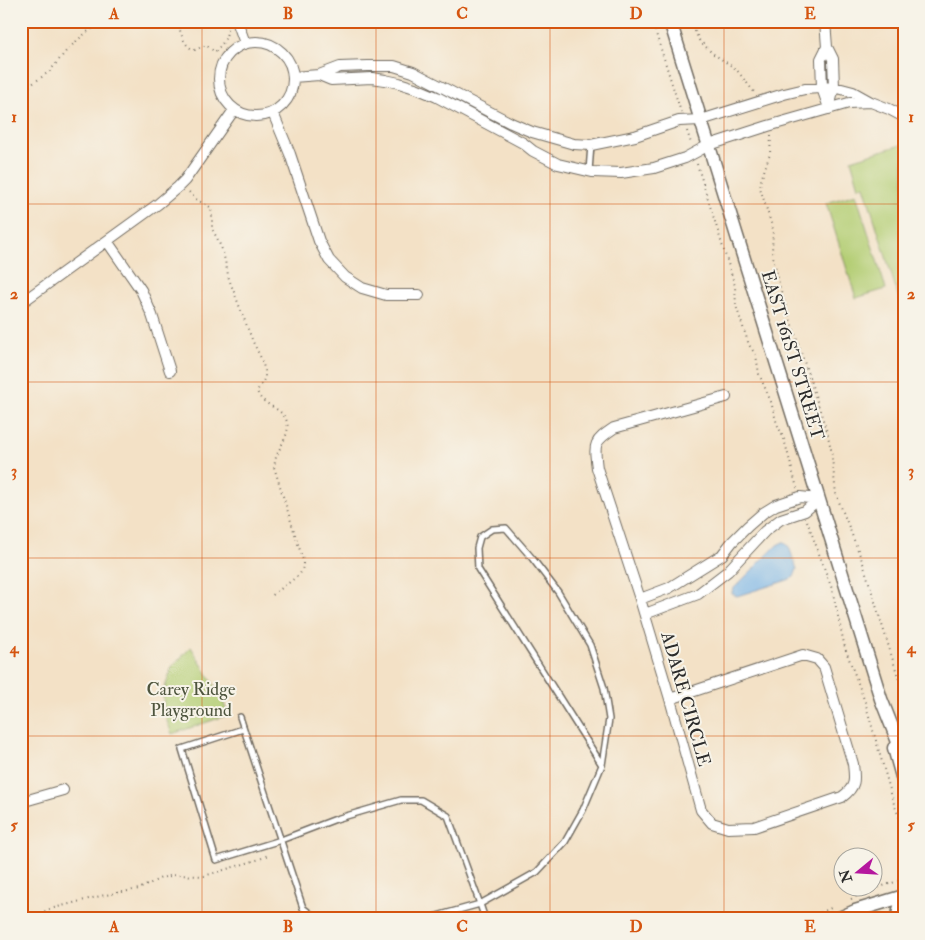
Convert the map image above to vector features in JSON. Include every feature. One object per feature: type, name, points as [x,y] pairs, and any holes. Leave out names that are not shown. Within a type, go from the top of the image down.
[{"type":"street","points":[[237,21],[245,44]]},
{"type":"street","name":"EAST 161ST STREET","points":[[670,21],[881,699],[904,784]]},
{"type":"street","points":[[825,21],[827,47],[833,59],[834,87],[829,109]]},
{"type":"street","points":[[254,42],[273,46],[281,52],[287,59],[293,77],[293,86],[290,94],[280,108],[263,116],[253,117],[243,115],[234,110],[221,94],[219,84],[222,64],[228,55],[236,48],[254,42]]},
{"type":"street","points":[[827,47],[821,59],[822,88],[829,109]]},
{"type":"street","points":[[293,77],[319,75],[340,67],[394,66],[413,72],[511,124],[574,144],[591,145],[635,136],[679,121],[701,120],[805,89],[834,87],[853,92],[904,117]]},
{"type":"street","points":[[319,75],[331,80],[372,78],[418,89],[437,97],[558,164],[589,171],[621,174],[646,170],[685,158],[709,145],[768,126],[849,103],[871,102]]},
{"type":"street","points":[[21,303],[178,188],[191,173],[234,110]]},
{"type":"street","points":[[272,113],[290,154],[319,241],[328,260],[345,277],[362,288],[386,296],[419,296]]},
{"type":"street","points":[[108,241],[141,290],[152,315],[170,371]]},
{"type":"street","name":"ADARE CIRCLE","points":[[670,699],[803,655],[817,659],[824,667],[853,764],[853,786],[842,797],[754,827],[728,828],[712,823],[701,810],[645,614],[596,468],[594,449],[600,437],[614,428],[726,397]]},
{"type":"street","points":[[640,599],[670,588],[722,555],[748,526],[776,505],[800,497],[819,499]]},
{"type":"street","points":[[645,614],[698,594],[728,571],[765,531],[781,519],[804,512],[819,499]]},
{"type":"street","name":"EAST 161ST STREET","points":[[881,699],[904,756]]},
{"type":"street","points":[[21,802],[63,790]]},
{"type":"street","points":[[837,919],[855,911],[904,897]]},
{"type":"street","points":[[898,919],[900,904],[904,897]]},
{"type":"lane","points":[[385,80],[387,66]]},
{"type":"lane","points":[[437,97],[440,86]]},
{"type":"lane","points":[[508,136],[511,124]]},
{"type":"lane","points":[[589,171],[591,145]]},
{"type":"lane","points":[[776,505],[781,519]]},
{"type":"lane","points":[[426,919],[480,904],[537,872],[565,842],[583,810],[602,765],[609,719],[604,688],[590,645],[558,592],[532,558],[506,528],[492,529],[480,537],[477,548],[478,570],[602,765]]},
{"type":"lane","points":[[240,717],[303,908],[317,919]]},
{"type":"lane","points":[[243,728],[182,749],[216,860],[281,840],[336,819],[400,800],[422,800],[448,816],[485,919]]},
{"type":"path","points":[[21,92],[50,70],[67,50],[87,32],[105,21]]},
{"type":"path","points":[[177,21],[184,42],[190,49],[196,50],[206,45],[216,52],[225,41],[226,21]]},
{"type":"path","points":[[652,21],[734,286],[736,306],[749,345],[756,355],[760,374],[784,439],[800,497]]},
{"type":"path","points":[[693,21],[699,40],[736,69],[761,101]]},
{"type":"path","points":[[768,126],[772,137],[770,154],[760,188],[773,229],[772,252],[780,288],[828,432],[836,494],[863,563],[904,696]]},
{"type":"path","points":[[188,192],[198,201],[210,207],[212,229],[218,238],[230,279],[265,371],[265,378],[257,392],[264,401],[284,415],[287,422],[286,436],[276,457],[274,467],[303,560],[303,566],[302,572],[299,575],[270,597]]},
{"type":"path","points":[[804,512],[832,589],[845,648],[904,830]]},
{"type":"path","points":[[26,919],[50,909],[100,896],[139,889],[161,878],[175,875],[204,876],[260,859],[268,855],[271,848]]},
{"type":"green space","points":[[904,144],[904,315],[864,186],[859,187],[851,160]]},
{"type":"green space","points":[[856,194],[886,289],[856,298],[826,203]]},
{"type":"green space","name":"Carey Ridge Playground","points":[[191,647],[222,698],[228,715],[172,734],[164,713],[163,693],[172,667]]},
{"type":"water","points":[[783,542],[789,547],[797,569],[794,577],[737,596],[732,594],[734,588],[777,545]]}]
